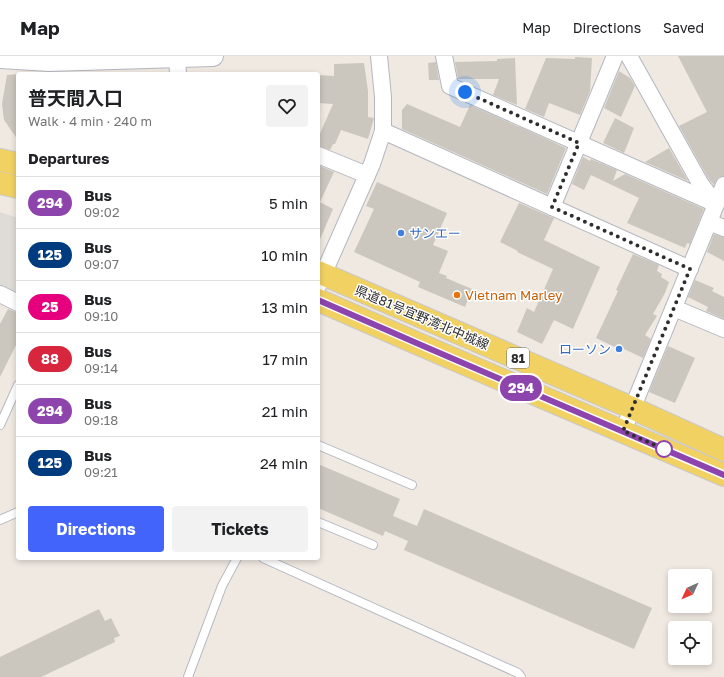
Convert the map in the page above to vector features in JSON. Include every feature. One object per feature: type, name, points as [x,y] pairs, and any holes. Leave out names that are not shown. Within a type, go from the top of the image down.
[{"type":"main road","points":[[0,160],[16,164]]},
{"type":"main road","points":[[0,183],[16,187]]},
{"type":"main road","name":"県道81号宜野湾北中城線","points":[[320,277],[632,408],[724,450]]},
{"type":"main road","name":"県道81号宜野湾北中城線","points":[[320,301],[724,475]]},
{"type":"street","points":[[0,58],[178,66],[213,56]]},
{"type":"street","points":[[320,277],[372,164],[383,131],[383,97],[379,56]]},
{"type":"street","points":[[444,56],[450,86],[716,204]]},
{"type":"street","points":[[552,207],[615,56]]},
{"type":"street","points":[[629,56],[700,183],[716,204]]},
{"type":"street","points":[[383,131],[690,269]]},
{"type":"street","points":[[320,156],[367,175]]},
{"type":"street","points":[[623,431],[690,269],[717,225],[716,204],[724,185]]},
{"type":"street","points":[[0,294],[16,302]]},
{"type":"street","points":[[674,308],[724,329]]},
{"type":"lane","points":[[0,425],[16,389]]},
{"type":"lane","points":[[320,446],[412,485]]},
{"type":"lane","points":[[0,520],[16,513]]},
{"type":"lane","points":[[320,523],[373,545]]},
{"type":"lane","points":[[188,677],[222,586],[236,560]]},
{"type":"lane","points":[[269,560],[518,673],[521,677]]},
{"type":"shaded area","points":[[0,212],[16,217],[16,297],[0,289]]},
{"type":"building","points":[[678,56],[724,56],[724,176],[718,178],[714,185],[708,178],[679,126],[707,112]]},
{"type":"building","points":[[575,57],[592,58],[590,91],[580,115],[549,103],[544,117],[525,109],[546,58],[575,59]]},
{"type":"building","points":[[515,58],[517,105],[493,95],[499,79],[458,79],[455,62],[497,61],[497,59]]},
{"type":"building","points":[[436,62],[439,80],[429,80],[428,63]]},
{"type":"building","points":[[364,63],[368,91],[368,117],[374,118],[368,139],[341,130],[335,144],[333,144],[330,150],[320,147],[320,133],[333,104],[320,103],[320,75],[334,76],[334,64]]},
{"type":"building","points":[[619,71],[630,78],[635,86],[621,117],[604,108]]},
{"type":"building","points":[[16,74],[16,137],[4,120],[2,104],[7,75]]},
{"type":"building","points":[[407,104],[460,127],[470,105],[566,148],[547,194],[402,129],[402,110]]},
{"type":"building","points":[[615,118],[634,128],[624,153],[603,143]]},
{"type":"building","points":[[669,148],[688,181],[645,162]]},
{"type":"building","points":[[583,157],[590,161],[591,159],[617,170],[613,181],[625,174],[704,209],[690,244],[687,243],[685,248],[627,223],[639,198],[591,175],[584,190],[572,184]]},
{"type":"building","points":[[320,166],[334,172],[320,202]]},
{"type":"building","name":"サンエー","points":[[377,182],[447,213],[433,245],[448,251],[439,273],[447,276],[446,278],[472,289],[465,307],[418,287],[420,282],[354,252],[374,209],[366,206]]},
{"type":"building","points":[[320,202],[333,209],[320,239]]},
{"type":"building","points":[[519,203],[554,218],[544,240],[600,267],[573,329],[554,320],[542,344],[517,332],[527,308],[534,312],[553,269],[500,242]]},
{"type":"building","points":[[714,234],[724,237],[724,261],[707,252]]},
{"type":"building","points":[[633,254],[659,265],[657,271],[662,274],[661,277],[669,282],[665,293],[653,314],[657,316],[645,335],[651,339],[643,358],[624,349],[623,351],[596,338]]},
{"type":"building","points":[[695,280],[714,288],[712,291],[724,297],[724,319],[706,311],[708,307],[688,297]]},
{"type":"building","points":[[8,309],[16,312],[16,345],[0,377],[0,324]]},
{"type":"building","points":[[668,346],[695,358],[675,403],[649,392]]},
{"type":"building","points":[[320,465],[400,499],[393,516],[417,526],[424,509],[652,608],[634,649],[404,550],[408,541],[385,531],[383,536],[320,509]]},
{"type":"building","points":[[99,609],[105,621],[111,618],[120,636],[114,638],[115,642],[41,677],[0,677],[0,657]]},
{"type":"bus line","name":"294","points":[[320,301],[724,475]]},
{"type":"place","name":"サンエー","points":[[401,233]]},
{"type":"place","name":"Vietnam Marley","points":[[457,295]]},
{"type":"place","name":"ローソン","points":[[619,349]]},
{"type":"route","points":[[465,92],[579,143],[552,207],[690,269],[623,431],[664,449]]}]
